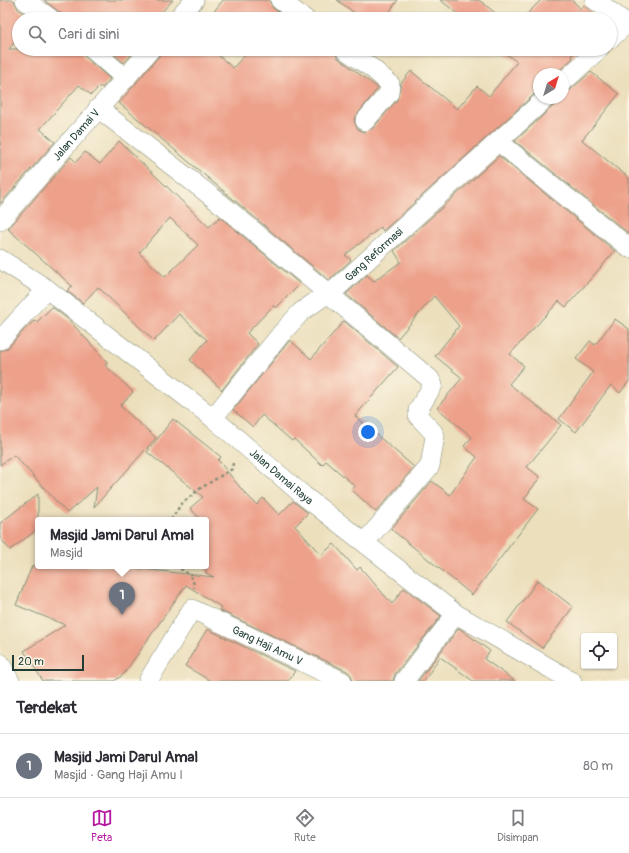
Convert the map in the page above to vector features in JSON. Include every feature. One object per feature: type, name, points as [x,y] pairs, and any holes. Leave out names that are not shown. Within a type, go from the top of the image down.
[{"type":"street","points":[[24,0],[41,12]]},
{"type":"street","points":[[183,12],[194,0]]},
{"type":"street","points":[[280,0],[296,12]]},
{"type":"street","points":[[594,0],[611,12]]},
{"type":"street","points":[[617,16],[628,24],[617,33]]},
{"type":"street","points":[[100,56],[126,79]]},
{"type":"street","name":"Jalan Damai V","points":[[0,221],[145,56]]},
{"type":"street","points":[[353,56],[390,84],[389,93],[365,121]]},
{"type":"street","points":[[569,76],[591,56]]},
{"type":"street","name":"Gang Reformasi","points":[[213,418],[280,334],[301,312],[328,293],[330,294],[539,104]]},
{"type":"street","points":[[98,108],[225,207],[430,379],[433,385],[418,410],[418,416],[435,436],[430,466],[365,542]]},
{"type":"street","points":[[498,142],[629,248]]},
{"type":"street","name":"Jalan Damai Raya","points":[[0,259],[47,289],[213,418],[304,496],[456,614],[572,681]]},
{"type":"street","points":[[0,340],[47,289]]},
{"type":"street","points":[[148,681],[192,609]]},
{"type":"street","name":"Gang Haji Amu V","points":[[192,609],[342,681]]},
{"type":"street","points":[[404,681],[456,614]]},
{"type":"street","points":[[0,663],[10,681]]},
{"type":"path","points":[[174,517],[181,504],[201,488],[232,470],[239,439]]},
{"type":"path","points":[[181,569],[190,575],[194,581],[192,609]]},
{"type":"building","points":[[0,0],[14,0],[18,9],[22,12],[12,12],[12,45],[9,49],[12,49],[12,56],[84,56],[110,79],[102,88],[100,86],[91,95],[79,85],[40,129],[55,142],[0,204]]},
{"type":"building","points":[[44,0],[173,0],[162,12],[59,12]]},
{"type":"building","points":[[223,0],[269,0],[273,8],[278,12],[214,12]]},
{"type":"building","points":[[337,0],[398,0],[389,12],[353,12]]},
{"type":"building","points":[[440,0],[479,0],[494,12],[456,12]]},
{"type":"building","points":[[541,0],[572,0],[581,9],[584,5],[592,12],[529,12]]},
{"type":"building","points":[[116,56],[130,56],[124,63]]},
{"type":"building","points":[[159,56],[219,56],[233,68],[244,56],[337,56],[378,88],[354,119],[358,129],[363,132],[373,128],[397,100],[401,83],[411,71],[457,109],[477,86],[489,96],[517,62],[509,56],[571,56],[573,58],[562,68],[533,68],[533,95],[383,231],[381,227],[345,255],[351,260],[329,280],[119,103]]},
{"type":"building","points":[[591,72],[619,94],[582,140],[629,178],[629,234],[515,141],[554,104],[569,104],[570,90]]},
{"type":"building","points":[[119,141],[209,227],[220,217],[300,284],[276,308],[273,306],[247,333],[258,344],[222,390],[190,360],[207,340],[179,314],[154,341],[98,287],[83,303],[67,291],[72,286],[8,229],[71,157],[76,162],[85,152],[100,164]],"holes":[[[170,218],[198,245],[165,277],[139,253]]]},
{"type":"building","points":[[499,156],[615,251],[566,307],[559,301],[510,354],[524,366],[509,384],[561,425],[527,467],[540,477],[524,499],[538,509],[472,595],[391,529],[432,481],[450,495],[477,457],[464,446],[472,437],[437,408],[462,378],[435,356],[459,326],[434,296],[398,338],[346,294],[367,275],[374,281],[401,262],[394,251]]},
{"type":"building","points":[[52,307],[69,320],[108,363],[105,365],[133,392],[120,406],[156,438],[94,507],[97,487],[67,513],[14,455],[0,465],[0,351],[8,348],[23,331],[35,320],[37,322]]},
{"type":"building","points":[[615,319],[629,329],[629,381],[620,393],[611,385],[576,432],[559,419],[593,372],[576,359],[590,341],[595,345]]},
{"type":"building","points":[[344,321],[398,367],[355,416],[414,467],[376,512],[352,490],[355,486],[326,461],[322,465],[294,439],[292,441],[262,415],[253,427],[233,410],[290,340],[311,359]]},
{"type":"building","points":[[173,419],[221,457],[218,460],[243,491],[257,505],[263,498],[279,515],[293,501],[308,513],[295,526],[321,555],[334,544],[357,570],[360,567],[392,604],[404,588],[441,616],[395,674],[393,681],[353,681],[351,675],[347,671],[219,610],[221,607],[186,585],[123,675],[114,681],[43,681],[24,651],[65,625],[16,605],[32,566],[35,566],[35,569],[142,569],[214,577],[206,573],[206,569],[209,569],[209,517],[198,517],[190,508],[203,497],[147,452]]},
{"type":"building","points":[[38,494],[38,517],[35,517],[35,531],[10,550],[0,538],[0,523]]},
{"type":"building","points":[[538,580],[573,607],[542,648],[507,622]]},
{"type":"building","points":[[459,628],[490,651],[484,659],[515,681],[473,681],[440,657],[424,681],[418,681]]},
{"type":"building","points":[[207,629],[295,671],[288,681],[211,681],[185,666]]},
{"type":"place","name":"Masjid Jami Darul Amal","points":[[122,615]]}]
